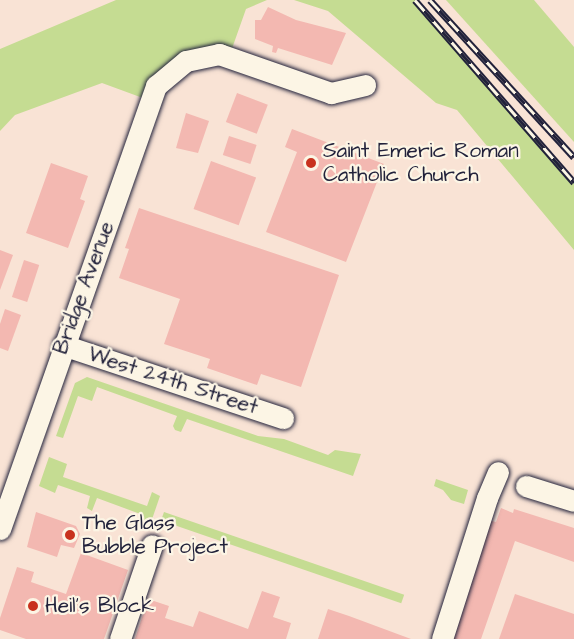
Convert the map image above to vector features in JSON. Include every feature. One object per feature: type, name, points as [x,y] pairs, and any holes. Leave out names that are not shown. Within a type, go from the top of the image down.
[{"type":"street","name":"Bridge Avenue","points":[[0,529],[156,86],[186,61],[219,54],[331,93],[365,85]]},
{"type":"street","name":"West 24th Street","points":[[63,345],[283,417]]},
{"type":"street","points":[[442,639],[487,498],[498,472]]},
{"type":"street","points":[[526,486],[574,501]]},
{"type":"street","points":[[120,639],[152,545]]},
{"type":"green space","points":[[116,0],[267,0],[246,9],[229,57],[204,55],[151,101],[102,83],[15,115],[0,131],[0,49]]},
{"type":"green space","points":[[294,0],[415,0],[574,182],[574,250],[457,110],[436,103],[328,11]]},
{"type":"green space","points":[[446,0],[534,0],[574,47],[574,142]]},
{"type":"green space","points":[[87,377],[258,436],[284,439],[328,455],[335,450],[361,454],[353,476],[187,419],[181,432],[175,430],[173,426],[177,416],[97,387],[92,401],[78,396],[63,438],[56,436],[75,383]]},
{"type":"green space","points":[[49,457],[67,464],[63,477],[147,506],[152,492],[160,496],[148,531],[139,528],[143,515],[97,498],[92,511],[87,508],[90,496],[58,485],[55,493],[39,486]]},
{"type":"green space","points":[[436,479],[468,490],[464,504],[451,500],[443,490],[434,486]]},
{"type":"green space","points":[[164,512],[404,595],[401,603],[161,521]]},
{"type":"building","points":[[268,7],[296,20],[346,33],[332,65],[278,48],[276,53],[272,52],[273,46],[255,39],[255,20],[261,20]]},
{"type":"building","points":[[237,93],[268,105],[257,134],[226,122]]},
{"type":"building","points":[[186,113],[209,121],[198,153],[176,148]]},
{"type":"building","points":[[292,129],[384,164],[346,262],[266,232],[297,152],[285,147]]},
{"type":"building","points":[[229,136],[257,145],[250,164],[223,155]]},
{"type":"building","points":[[211,161],[256,177],[239,225],[194,209]]},
{"type":"building","points":[[51,163],[88,176],[80,199],[85,201],[68,248],[26,233]]},
{"type":"building","points":[[139,208],[339,275],[301,387],[261,374],[257,385],[207,368],[210,359],[164,344],[180,299],[119,278],[129,249],[125,248]]},
{"type":"building","points":[[0,250],[13,255],[0,290]]},
{"type":"building","points":[[24,260],[39,265],[27,302],[12,297]]},
{"type":"building","points":[[5,309],[21,315],[8,351],[0,348],[0,324]]},
{"type":"building","points":[[501,508],[513,513],[514,509],[574,528],[574,562],[515,541],[481,639],[446,639],[488,520],[496,522]]},
{"type":"building","points":[[36,512],[76,526],[80,534],[74,548],[61,545],[57,557],[27,547]]},
{"type":"building","points":[[81,553],[128,570],[104,639],[26,639],[0,630],[0,618],[17,567],[34,572],[31,582],[66,594]]},
{"type":"building","points":[[262,591],[280,597],[273,617],[291,623],[286,639],[135,639],[148,599],[169,606],[165,618],[193,627],[199,611],[248,629]]},
{"type":"building","points":[[515,594],[574,614],[574,639],[499,639]]},
{"type":"building","points":[[328,609],[349,616],[411,639],[318,639]]},
{"type":"railway","points":[[415,0],[574,182]]},
{"type":"railway","points":[[430,0],[574,157]]},
{"type":"place","name":"Saint Emeric Roman Catholic Church","points":[[311,163]]},
{"type":"place","name":"The Glass Bubble Project","points":[[70,535]]},
{"type":"place","name":"Heil's Block","points":[[33,606]]}]
